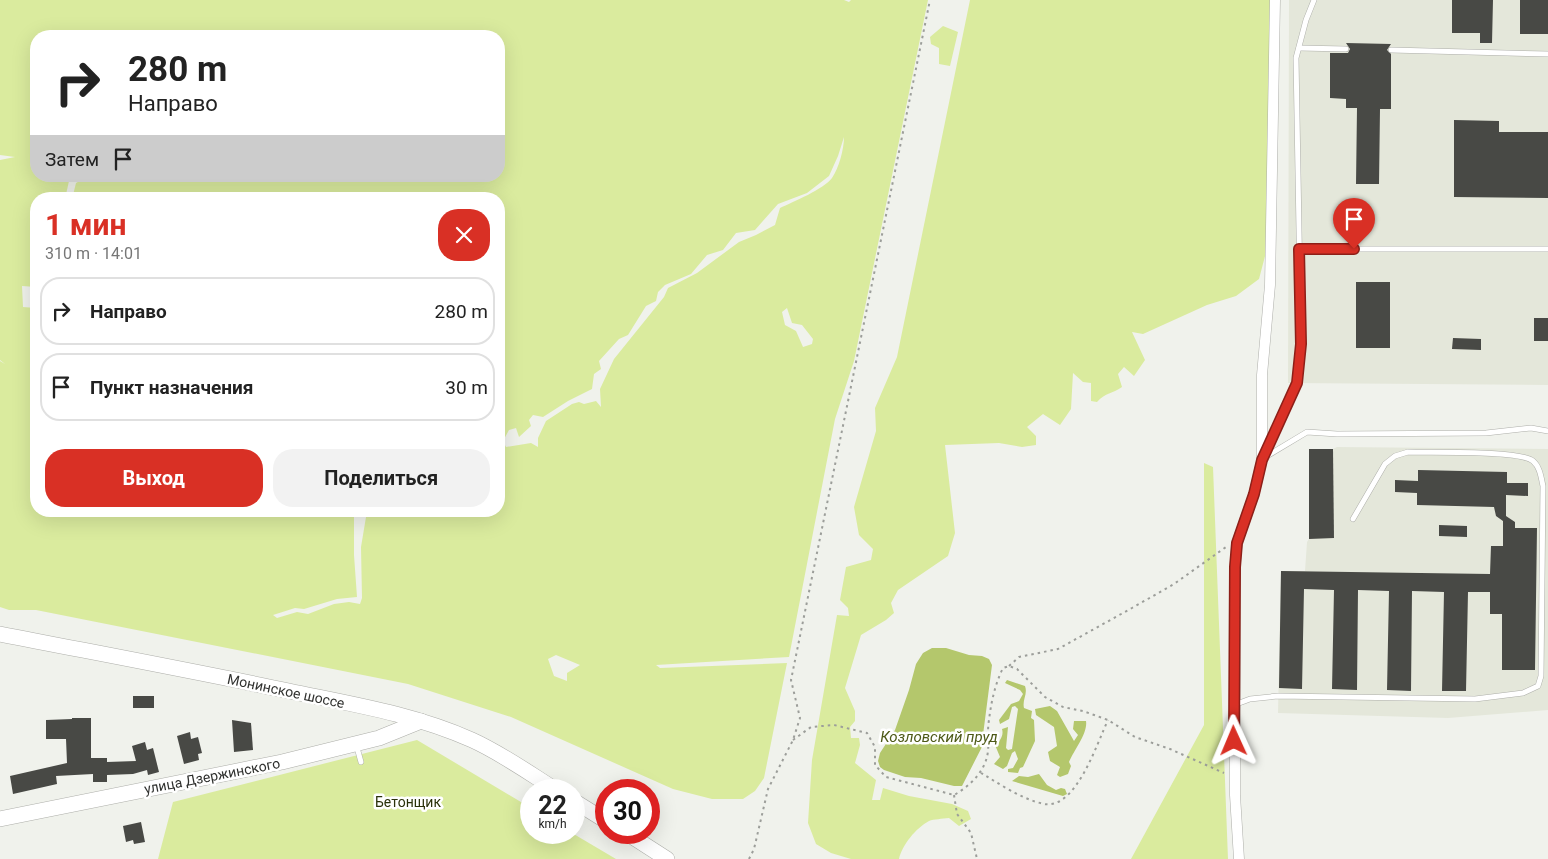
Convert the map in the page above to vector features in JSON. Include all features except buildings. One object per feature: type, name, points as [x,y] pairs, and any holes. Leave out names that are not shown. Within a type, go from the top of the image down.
[{"type":"main road","name":"Монинское шоссе","points":[[0,634],[178,668],[379,710],[421,721],[473,740],[538,779]]},
{"type":"main road","points":[[358,743],[380,730],[383,722],[379,710]]},
{"type":"main road","name":"улица Дзержинского","points":[[0,819],[282,762],[379,738],[421,721]]},
{"type":"main road","points":[[644,844],[667,859]]},
{"type":"street","points":[[1239,859],[1234,777],[1235,567],[1237,543],[1254,494],[1262,460],[1262,375],[1270,285],[1274,0]]},
{"type":"lane","points":[[1262,460],[1297,383],[1301,344],[1296,58],[1306,20],[1314,0]]},
{"type":"lane","points":[[1298,48],[1346,49]]},
{"type":"lane","points":[[1391,50],[1548,54]]},
{"type":"lane","points":[[1299,249],[1548,249]]},
{"type":"lane","points":[[1262,460],[1307,432],[1337,434],[1486,433],[1531,428],[1548,430]]},
{"type":"lane","points":[[1234,705],[1250,699],[1278,696],[1475,699],[1523,693],[1538,686],[1541,676],[1543,486],[1540,471],[1533,460],[1523,456],[1506,454],[1408,452],[1395,456],[1385,464],[1353,519]]},
{"type":"lane","points":[[358,743],[361,762]]},
{"type":"path","points":[[749,859],[754,849],[768,789],[793,740],[800,718],[791,680],[930,0]]},
{"type":"path","points":[[954,795],[981,773],[988,751],[988,720],[997,680],[1003,668],[1010,666],[1018,656],[1058,649],[1174,584],[1226,546],[1237,543]]},
{"type":"path","points":[[1010,666],[1017,669],[1044,697],[1063,707],[1083,711],[1108,720],[1135,737],[1170,749],[1234,777]]},
{"type":"path","points":[[981,773],[1023,796],[1045,804],[1056,804],[1074,790],[1090,761],[1108,720]]},
{"type":"path","points":[[793,740],[811,727],[834,725],[867,734],[875,747],[875,765],[886,777],[954,795]]},
{"type":"path","points":[[954,795],[957,814],[971,833],[977,859]]},
{"type":"shaded area","points":[[1289,0],[1548,0],[1548,385],[1288,383]]},
{"type":"shaded area","points":[[1337,447],[1548,449],[1548,710],[1448,718],[1278,713],[1281,571],[1305,571],[1307,542],[1309,539],[1309,449],[1333,449]]},
{"type":"green space","points":[[0,0],[844,0],[849,2],[851,0],[928,0],[854,361],[835,419],[789,657],[656,665],[660,668],[787,663],[764,778],[755,791],[743,799],[712,799],[673,789],[660,783],[660,779],[650,779],[511,717],[408,684],[36,610],[9,610],[0,607],[0,361],[5,364],[0,360],[0,160],[15,157],[0,155]],"holes":[[[787,308],[792,323],[802,325],[813,339],[812,344],[803,347],[796,331],[785,325],[782,312]],[[556,655],[580,665],[567,673],[567,681],[554,676],[548,659]]]},
{"type":"green space","points":[[970,0],[1275,0],[1269,241],[1259,279],[1236,296],[1207,305],[1143,334],[1132,332],[1145,360],[1134,376],[1124,367],[1118,374],[1122,387],[1103,396],[1097,402],[1091,401],[1091,383],[1083,382],[1073,373],[1071,409],[1060,425],[1043,414],[1027,427],[1036,436],[1036,445],[1022,447],[999,443],[945,445],[955,533],[948,556],[898,590],[891,603],[894,613],[861,635],[845,688],[855,711],[855,721],[850,727],[851,738],[859,738],[860,745],[855,763],[876,780],[872,800],[880,800],[883,788],[909,796],[952,804],[968,811],[971,819],[959,826],[949,818],[929,821],[910,837],[899,859],[851,859],[831,853],[816,844],[808,823],[812,760],[837,615],[849,616],[848,608],[840,600],[846,567],[871,560],[873,549],[859,535],[854,507],[876,431],[875,408],[897,357]]},
{"type":"green space","points":[[943,26],[958,32],[950,66],[939,64],[939,48],[931,44],[930,37]]},
{"type":"green space","points":[[1204,463],[1213,467],[1228,859],[1131,859],[1204,725]]},
{"type":"green space","name":"Бетонщик","points":[[417,740],[520,801],[520,844],[585,844],[585,841],[616,859],[158,859],[173,802]]},
{"type":"water","name":"Козловский пруд","points":[[932,648],[946,648],[969,655],[982,656],[989,659],[992,665],[983,735],[985,741],[962,786],[954,786],[921,778],[905,777],[884,770],[880,767],[878,761],[880,753],[895,730],[916,664],[923,653]]},
{"type":"water","points":[[1007,680],[1025,686],[1024,708],[1032,711],[1031,718],[1034,720],[1035,741],[1023,767],[1020,768],[1018,773],[1008,772],[1008,769],[1013,768],[1018,759],[1015,751],[1012,753],[1007,766],[1003,769],[994,764],[1000,757],[995,745],[1001,738],[1002,729],[1008,727],[1006,748],[1008,750],[1012,749],[1018,709],[1015,706],[1012,707],[1009,719],[1000,724],[999,720],[1011,704],[1019,701],[1023,694],[1020,690],[1005,683]]},
{"type":"water","points":[[1050,706],[1057,711],[1074,741],[1078,735],[1073,729],[1074,721],[1086,721],[1083,736],[1069,762],[1071,766],[1068,774],[1060,777],[1057,775],[1060,767],[1050,761],[1048,752],[1057,746],[1054,727],[1036,715],[1035,709]]},
{"type":"water","points":[[1039,774],[1047,785],[1056,790],[1065,789],[1067,794],[1063,796],[1012,781],[1019,776],[1028,777]]},
{"type":"route","points":[[1234,741],[1235,567],[1237,543],[1254,494],[1262,460],[1297,383],[1301,344],[1299,249],[1354,249]]}]
